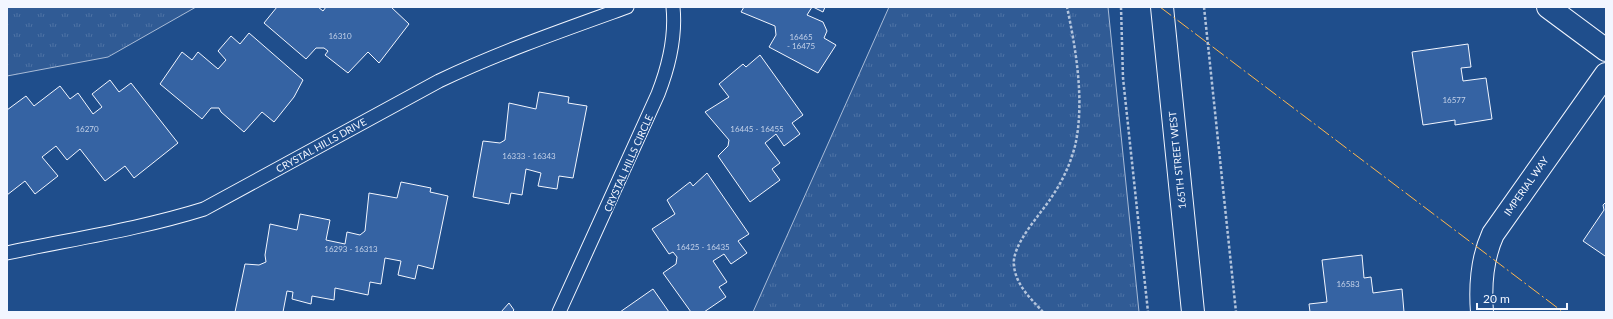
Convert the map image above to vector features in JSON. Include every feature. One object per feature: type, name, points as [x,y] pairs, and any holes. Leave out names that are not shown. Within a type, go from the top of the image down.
[{"type":"street","name":"165TH STREET WEST","points":[[1162,7],[1193,312]]},
{"type":"street","points":[[1548,7],[1606,50]]},
{"type":"street","name":"IMPERIAL WAY","points":[[1482,312],[1481,292],[1484,262],[1487,247],[1493,234],[1606,74]]},
{"type":"lane","name":"CRYSTAL HILLS DRIVE","points":[[7,253],[126,230],[166,221],[204,209],[469,66],[515,47],[626,7]]},
{"type":"lane","name":"CRYSTAL HILLS CIRCLE","points":[[560,312],[658,94],[665,74],[674,36],[673,7]]},
{"type":"path","points":[[1043,312],[1020,284],[1014,266],[1015,254],[1025,235],[1052,198],[1067,170],[1075,146],[1079,116],[1078,86],[1075,45],[1067,7]]},
{"type":"path","points":[[1121,7],[1123,78],[1148,312]]},
{"type":"path","points":[[1204,7],[1236,312]]},
{"type":"green space","points":[[7,7],[196,7],[108,57],[7,76]]},
{"type":"green space","points":[[889,7],[1108,7],[1139,312],[753,312]]},
{"type":"building","points":[[277,7],[318,7],[323,11],[326,7],[391,7],[409,24],[379,63],[368,52],[348,73],[325,55],[328,51],[324,48],[316,48],[306,59],[264,23]]},
{"type":"building","points":[[744,7],[812,7],[807,15],[823,22],[827,31],[824,38],[836,45],[818,73],[769,47],[776,35],[775,26],[741,12]]},
{"type":"building","points":[[813,7],[825,7],[823,12]]},
{"type":"building","points":[[249,33],[303,80],[294,97],[274,122],[262,112],[244,132],[221,112],[219,108],[211,108],[202,119],[160,84],[182,52],[192,60],[198,52],[218,69],[226,60],[218,51],[231,36],[240,44]]},
{"type":"building","points":[[1468,44],[1471,67],[1461,68],[1463,81],[1486,78],[1492,119],[1455,125],[1455,120],[1423,125],[1412,52]]},
{"type":"building","points":[[760,55],[803,115],[792,123],[800,134],[784,146],[776,134],[765,143],[780,163],[772,169],[780,180],[750,202],[718,156],[728,146],[729,140],[705,112],[729,97],[719,84],[743,64],[746,67]]},
{"type":"building","points":[[110,80],[119,92],[131,83],[178,143],[134,178],[125,166],[105,181],[80,149],[67,160],[56,146],[42,157],[58,176],[35,194],[25,181],[7,195],[7,110],[26,96],[34,106],[60,86],[70,99],[78,93],[93,114],[102,107],[92,94]]},
{"type":"building","points":[[539,92],[569,97],[568,103],[587,106],[573,178],[559,176],[557,189],[538,186],[541,173],[526,169],[522,195],[511,193],[509,204],[473,197],[483,141],[500,143],[505,140],[509,103],[536,109]]},
{"type":"building","points":[[707,173],[749,234],[738,241],[747,253],[731,264],[724,254],[713,261],[727,282],[719,287],[726,297],[704,312],[691,312],[663,273],[676,264],[677,257],[673,252],[669,254],[652,229],[675,214],[667,200],[690,182],[693,186]]},
{"type":"building","points":[[401,182],[431,188],[430,192],[448,196],[433,269],[418,265],[415,279],[398,275],[401,261],[385,258],[381,284],[370,282],[368,295],[335,288],[334,300],[312,296],[311,304],[292,299],[293,292],[287,291],[283,312],[235,312],[245,264],[259,265],[266,262],[265,255],[270,224],[297,230],[300,214],[330,220],[326,240],[345,244],[347,232],[360,235],[365,231],[369,193],[397,198]]},
{"type":"building","points":[[1606,202],[1605,256],[1583,241],[1604,210],[1603,205]]},
{"type":"building","points":[[1362,255],[1364,278],[1371,277],[1373,293],[1402,289],[1404,312],[1310,312],[1309,304],[1327,302],[1322,260]]},
{"type":"building","points":[[653,289],[669,312],[620,312]]},
{"type":"building","points":[[509,303],[514,310],[512,312],[501,312]]},
{"type":"power","points":[[1160,7],[1563,312]]}]
